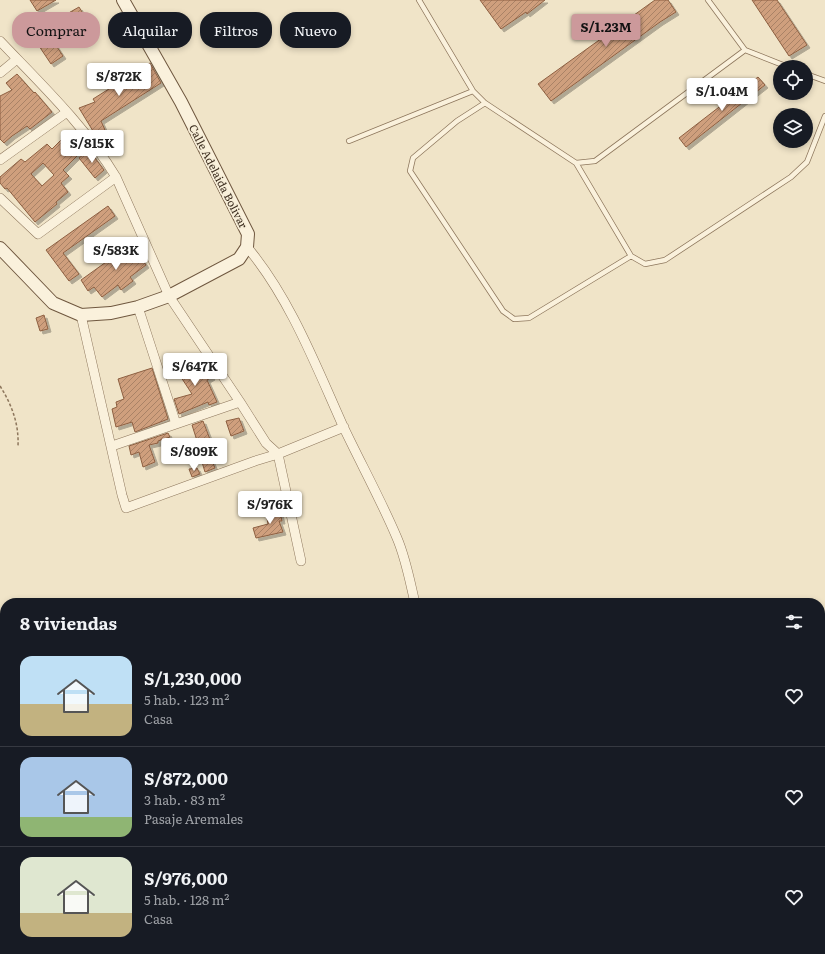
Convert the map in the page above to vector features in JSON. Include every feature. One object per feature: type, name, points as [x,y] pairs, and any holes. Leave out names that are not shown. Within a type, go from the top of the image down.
[{"type":"main road","name":"Calle Adelaida Bolivar","points":[[123,0],[181,102],[245,227],[248,234],[247,247]]},
{"type":"main road","points":[[0,248],[53,303],[81,315],[111,313],[138,307],[169,296],[239,259],[247,247]]},
{"type":"street","points":[[0,40],[67,112],[105,160],[116,177],[169,296],[266,443],[278,454],[301,561]]},
{"type":"street","points":[[0,73],[17,59]]},
{"type":"street","points":[[0,160],[67,112]]},
{"type":"street","points":[[0,198],[38,234],[116,177]]},
{"type":"street","points":[[247,247],[275,285],[310,353],[398,540],[414,598]]},
{"type":"street","points":[[138,307],[176,424]]},
{"type":"street","points":[[81,315],[126,508],[278,454],[344,427]]},
{"type":"street","points":[[112,446],[240,402]]},
{"type":"lane","points":[[419,0],[472,91],[485,103],[576,163],[631,256],[645,264],[666,260],[791,177],[807,162],[825,116]]},
{"type":"lane","points":[[708,0],[745,50],[773,61]]},
{"type":"lane","points":[[576,163],[596,161],[745,50]]},
{"type":"lane","points":[[813,77],[825,81]]},
{"type":"lane","points":[[349,141],[472,91]]},
{"type":"lane","points":[[485,103],[457,121],[413,158],[410,171],[503,311],[514,319],[529,318],[631,256]]},
{"type":"path","points":[[0,386],[14,412],[19,432],[18,446]]},
{"type":"building","points":[[30,0],[56,0],[37,11]]},
{"type":"building","points":[[480,0],[545,0],[527,14],[526,12],[501,29]]},
{"type":"building","points":[[655,0],[668,0],[676,12],[551,101],[538,84]]},
{"type":"building","points":[[752,0],[777,0],[807,45],[789,56]]},
{"type":"building","points":[[79,7],[82,12],[70,12]]},
{"type":"building","points":[[40,48],[58,48],[63,56],[51,64]]},
{"type":"building","points":[[150,63],[161,83],[101,121],[105,130],[96,136],[79,108],[95,102],[93,99]]},
{"type":"building","points":[[17,74],[52,112],[30,129],[27,126],[4,143],[0,139],[0,96],[12,90],[6,83]]},
{"type":"building","points":[[758,77],[765,85],[686,147],[679,138]]},
{"type":"building","points":[[62,139],[78,155],[63,170],[69,176],[61,183],[68,192],[56,202],[57,204],[35,222],[7,188],[5,189],[0,183],[0,177],[21,159],[25,162],[47,144],[52,149]],"holes":[[[43,163],[54,175],[42,186],[31,174]]]},
{"type":"building","points":[[89,150],[104,170],[95,178],[79,158]]},
{"type":"building","points":[[108,206],[115,216],[63,253],[79,274],[69,281],[46,250]]},
{"type":"building","points":[[134,242],[142,253],[139,255],[146,265],[130,277],[133,281],[121,290],[118,285],[102,297],[94,287],[88,291],[81,280]]},
{"type":"building","points":[[44,315],[48,329],[40,331],[36,318]]},
{"type":"building","points":[[197,358],[212,377],[207,380],[217,402],[209,405],[208,402],[179,414],[174,399],[192,394],[177,371]]},
{"type":"building","points":[[152,368],[168,419],[135,432],[132,422],[116,427],[112,409],[117,407],[116,402],[124,399],[118,379]]},
{"type":"building","points":[[239,418],[244,431],[231,436],[226,421]]},
{"type":"building","points":[[203,421],[211,442],[199,447],[192,425]]},
{"type":"building","points":[[168,433],[170,437],[158,441],[158,443],[149,445],[155,462],[143,467],[139,452],[131,455],[129,446]]},
{"type":"building","points":[[206,447],[215,468],[205,472],[198,449]]},
{"type":"building","points":[[197,468],[200,474],[192,477],[189,469]]},
{"type":"building","points":[[279,508],[282,521],[279,521],[283,532],[256,538],[253,528],[268,524],[266,513]]}]
